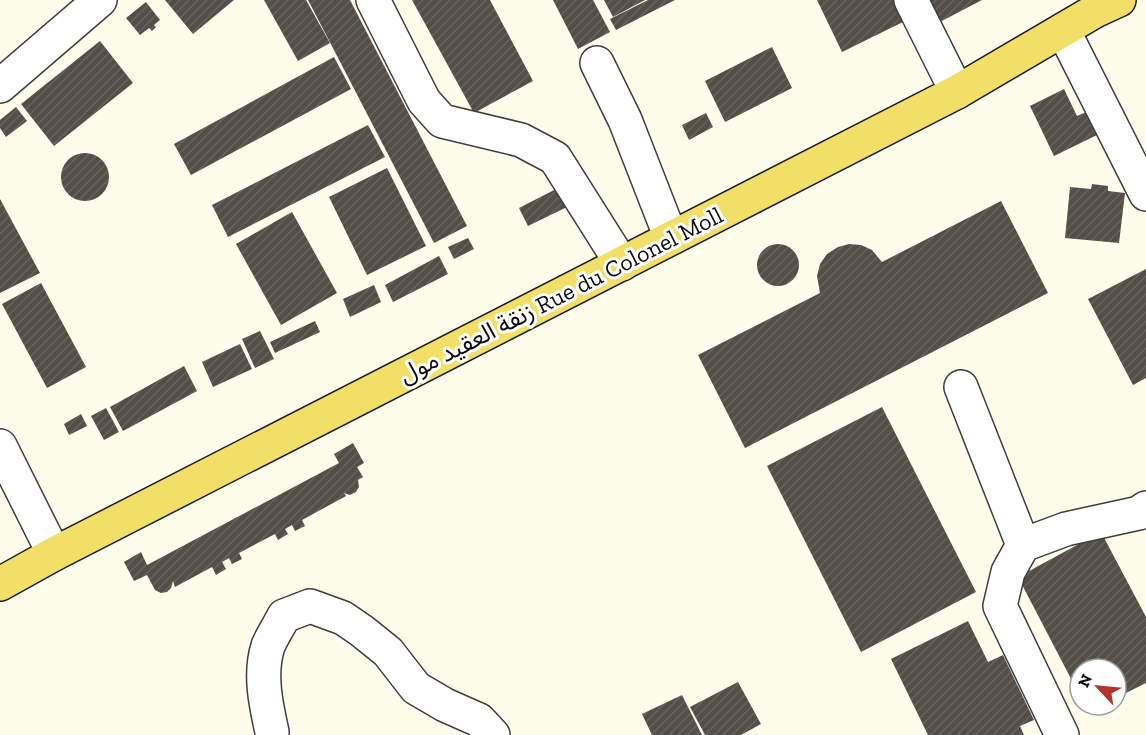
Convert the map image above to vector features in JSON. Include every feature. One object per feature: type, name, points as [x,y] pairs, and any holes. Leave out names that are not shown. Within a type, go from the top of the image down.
[{"type":"main road","name":"زنقة العقيد مول Rue du Colonel Moll","points":[[0,584],[54,554],[957,92],[1063,30],[1102,4]]},
{"type":"street","points":[[0,86],[100,0]]},
{"type":"street","points":[[373,0],[424,101],[442,121],[521,140],[555,158],[622,264]]},
{"type":"street","points":[[911,0],[957,92]]},
{"type":"street","points":[[1063,30],[1146,194]]},
{"type":"street","points":[[597,63],[625,120],[671,238]]},
{"type":"street","points":[[961,387],[1023,545]]},
{"type":"street","points":[[0,446],[54,554]]},
{"type":"street","points":[[1062,735],[1000,606],[1008,572],[1023,545],[1066,529],[1139,513],[1146,508]]},
{"type":"street","points":[[272,732],[265,701],[264,672],[268,647],[284,616],[310,606],[343,618],[362,631],[388,652],[416,688],[445,705],[479,720],[493,735]]},
{"type":"building","points":[[165,0],[234,0],[193,34]]},
{"type":"building","points":[[264,0],[306,0],[330,43],[298,61]]},
{"type":"building","points":[[308,0],[350,0],[467,226],[434,243]]},
{"type":"building","points":[[412,0],[490,0],[533,81],[474,113]]},
{"type":"building","points":[[553,0],[593,0],[610,32],[578,49]]},
{"type":"building","points":[[604,0],[645,0],[613,17]]},
{"type":"building","points":[[648,0],[675,0],[616,30],[610,19]]},
{"type":"building","points":[[817,0],[897,0],[907,20],[842,52]]},
{"type":"building","points":[[927,0],[982,0],[938,23]]},
{"type":"building","points":[[146,2],[160,20],[154,25],[156,27],[152,31],[149,28],[140,35],[126,18]]},
{"type":"building","points":[[100,41],[133,83],[54,146],[21,104]]},
{"type":"building","points":[[772,47],[792,88],[725,122],[705,81]]},
{"type":"building","points":[[334,57],[351,89],[191,175],[174,144]]},
{"type":"building","points":[[1064,89],[1077,116],[1086,112],[1097,135],[1054,156],[1030,106]]},
{"type":"building","points":[[16,107],[27,121],[6,137],[0,128],[0,120]]},
{"type":"building","points":[[706,113],[713,127],[689,140],[682,125]]},
{"type":"building","points":[[368,125],[385,157],[228,237],[212,205]]},
{"type":"building","points":[[80,153],[90,153],[102,160],[109,172],[109,182],[102,194],[90,201],[80,201],[65,190],[61,182],[61,172],[72,157]]},
{"type":"building","points":[[387,168],[426,246],[367,275],[329,197]]},
{"type":"building","points":[[1092,184],[1108,186],[1108,191],[1125,193],[1119,243],[1065,238],[1070,187],[1091,189]]},
{"type":"building","points":[[560,187],[569,206],[528,226],[519,208]]},
{"type":"building","points":[[0,199],[40,273],[0,293]]},
{"type":"building","points":[[1001,201],[1048,293],[745,448],[698,355],[820,293],[817,276],[820,264],[827,254],[838,247],[849,244],[861,245],[872,250],[882,262]]},
{"type":"building","points":[[292,212],[337,293],[281,325],[236,244]]},
{"type":"building","points":[[468,238],[474,249],[454,259],[448,247]]},
{"type":"building","points":[[778,244],[786,245],[793,250],[798,257],[798,273],[793,280],[786,285],[778,286],[770,285],[763,280],[758,273],[757,265],[758,257],[763,250],[770,245]]},
{"type":"building","points":[[439,256],[448,274],[393,302],[385,285]]},
{"type":"building","points":[[1146,269],[1146,378],[1133,385],[1088,299]]},
{"type":"building","points":[[41,283],[86,367],[47,388],[2,304]]},
{"type":"building","points":[[374,285],[381,302],[350,317],[343,299]]},
{"type":"building","points":[[315,321],[320,332],[275,353],[270,342]]},
{"type":"building","points":[[260,331],[274,359],[255,368],[242,339]]},
{"type":"building","points":[[240,344],[252,369],[213,387],[202,362]]},
{"type":"building","points":[[184,366],[197,391],[123,431],[110,407]]},
{"type":"building","points":[[882,407],[976,592],[861,652],[767,466]]},
{"type":"building","points":[[106,408],[119,432],[104,440],[91,416]]},
{"type":"building","points":[[81,414],[87,426],[69,435],[64,424]]},
{"type":"building","points":[[353,443],[364,463],[357,467],[363,477],[358,480],[359,487],[356,492],[350,495],[344,493],[346,496],[302,520],[305,526],[295,531],[292,525],[285,529],[288,534],[278,540],[275,534],[239,553],[242,559],[232,564],[229,558],[222,562],[226,569],[216,575],[212,567],[175,587],[173,581],[167,592],[161,593],[155,590],[147,575],[134,581],[124,562],[141,552],[147,565],[339,463],[334,454]]},
{"type":"building","points":[[1101,532],[1146,617],[1146,683],[1128,692],[1128,657],[1068,657],[1068,673],[1018,577]]},
{"type":"building","points":[[968,621],[988,662],[1003,655],[1034,720],[1020,726],[1024,735],[928,735],[891,659]]},
{"type":"building","points":[[738,682],[761,724],[741,735],[705,735],[690,707]]},
{"type":"building","points":[[682,695],[702,735],[652,735],[642,714]]}]
